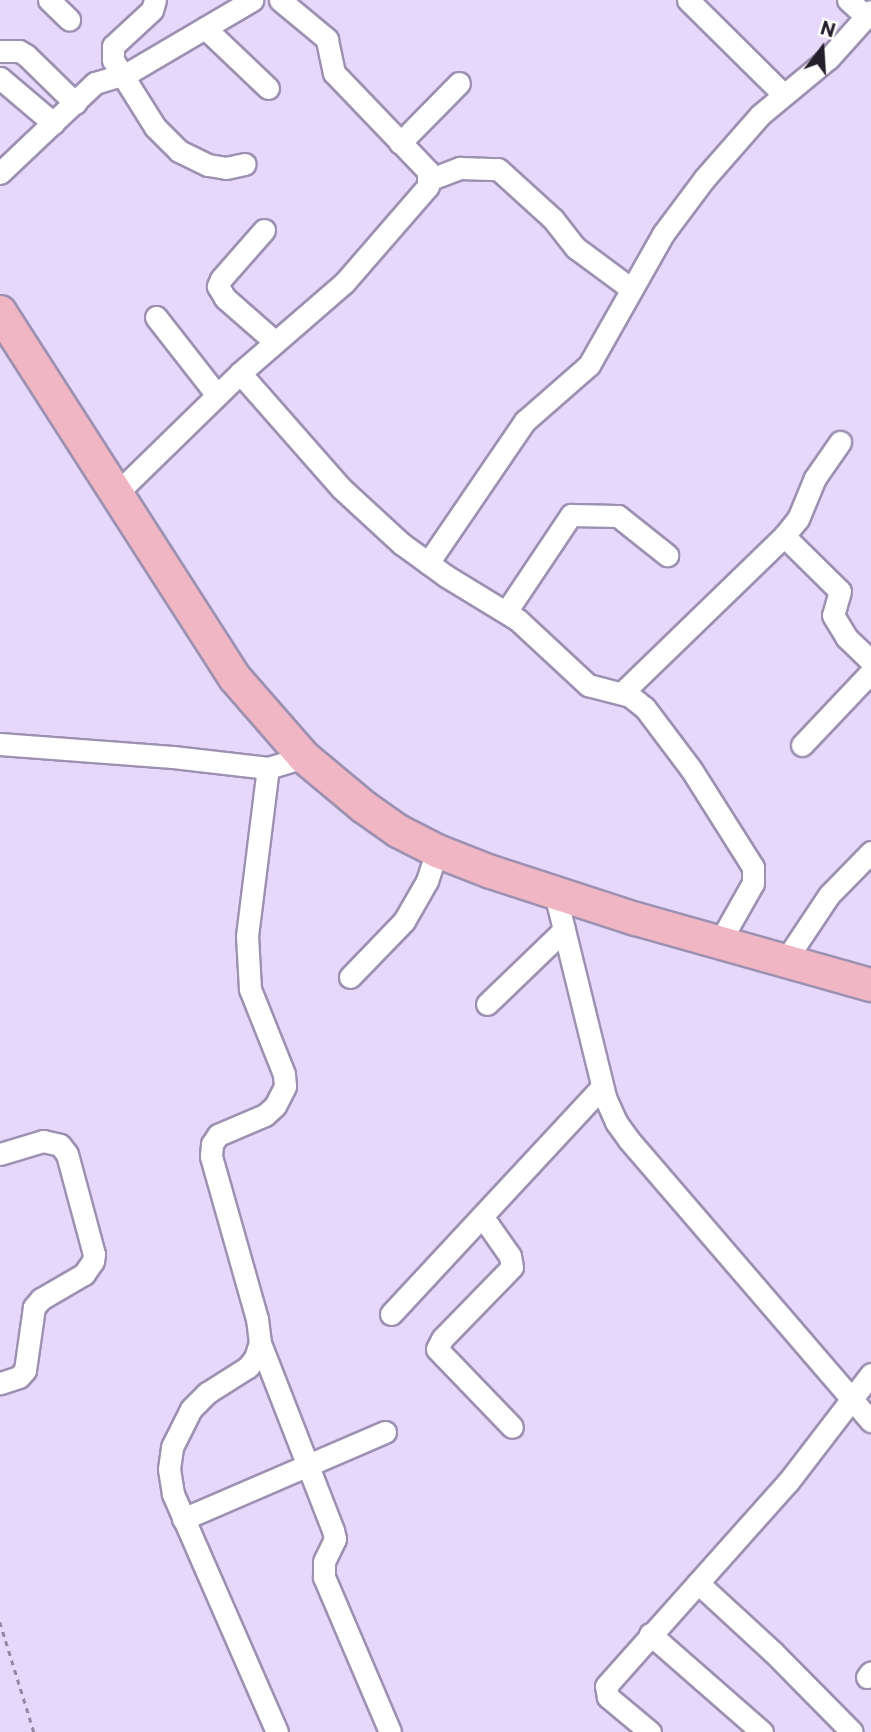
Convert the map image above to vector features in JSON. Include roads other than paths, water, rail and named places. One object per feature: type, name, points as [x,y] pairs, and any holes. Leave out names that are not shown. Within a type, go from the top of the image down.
[{"type":"highway","points":[[0,312],[235,678],[304,757],[364,807],[398,831],[437,851],[555,894],[871,985]]},
{"type":"street","points":[[48,0],[69,19]]},
{"type":"street","points":[[155,0],[152,10],[113,46],[113,60],[155,127],[179,151],[208,165],[226,168],[245,164]]},
{"type":"street","points":[[0,173],[95,83],[122,75],[252,0]]},
{"type":"street","points":[[116,494],[240,373],[344,283],[425,193],[430,179],[428,171],[334,73],[327,38],[280,0]]},
{"type":"street","points":[[688,0],[782,93]]},
{"type":"street","points":[[428,563],[525,421],[589,365],[630,288],[690,196],[782,93],[829,58],[869,13],[848,0]]},
{"type":"street","points":[[205,28],[268,88]]},
{"type":"street","points":[[0,51],[19,51],[26,55],[75,103]]},
{"type":"street","points":[[0,78],[53,123]]},
{"type":"street","points":[[400,143],[459,83]]},
{"type":"street","points":[[430,179],[460,168],[498,169],[553,219],[576,248],[630,288]]},
{"type":"street","points":[[264,230],[220,279],[218,286],[225,298],[275,342]]},
{"type":"street","points":[[156,317],[217,395]]},
{"type":"street","points":[[240,373],[341,488],[402,544],[506,612],[541,639],[588,685],[601,691],[622,693],[637,700],[653,718],[691,769],[753,867],[754,883],[719,943]]},
{"type":"street","points":[[622,693],[784,537],[798,519],[815,478],[840,442]]},
{"type":"street","points":[[506,612],[571,515],[618,516],[667,555]]},
{"type":"street","points":[[784,537],[839,591],[833,615],[847,638],[871,661]]},
{"type":"street","points":[[802,745],[871,672]]},
{"type":"street","points":[[0,744],[173,757],[268,768],[304,757]]},
{"type":"street","points":[[268,768],[247,962],[250,989],[284,1074],[285,1086],[275,1106],[265,1115],[218,1135],[212,1144],[211,1156],[257,1319],[260,1343],[335,1539],[324,1562],[324,1577],[390,1732]]},
{"type":"street","points":[[350,977],[404,921],[427,881],[437,851]]},
{"type":"street","points":[[785,961],[829,895],[871,852]]},
{"type":"street","points":[[555,894],[602,1087],[617,1122],[629,1140],[850,1399],[871,1420]]},
{"type":"street","points":[[487,1004],[564,930]]},
{"type":"street","points":[[391,1314],[602,1087]]},
{"type":"street","points":[[0,1154],[43,1142],[60,1145],[67,1154],[94,1254],[90,1269],[34,1307],[24,1370],[19,1377],[0,1383]]},
{"type":"street","points":[[482,1216],[510,1256],[512,1267],[442,1339],[438,1349],[512,1427]]},
{"type":"street","points":[[260,1343],[256,1358],[248,1367],[207,1393],[191,1409],[180,1426],[172,1447],[169,1469],[173,1494],[183,1519],[277,1732]]},
{"type":"street","points":[[650,1732],[608,1696],[604,1689],[650,1634],[789,1482],[871,1374]]},
{"type":"street","points":[[183,1519],[385,1432]]},
{"type":"street","points":[[698,1583],[773,1652],[852,1732]]},
{"type":"street","points":[[650,1634],[762,1732]]}]
